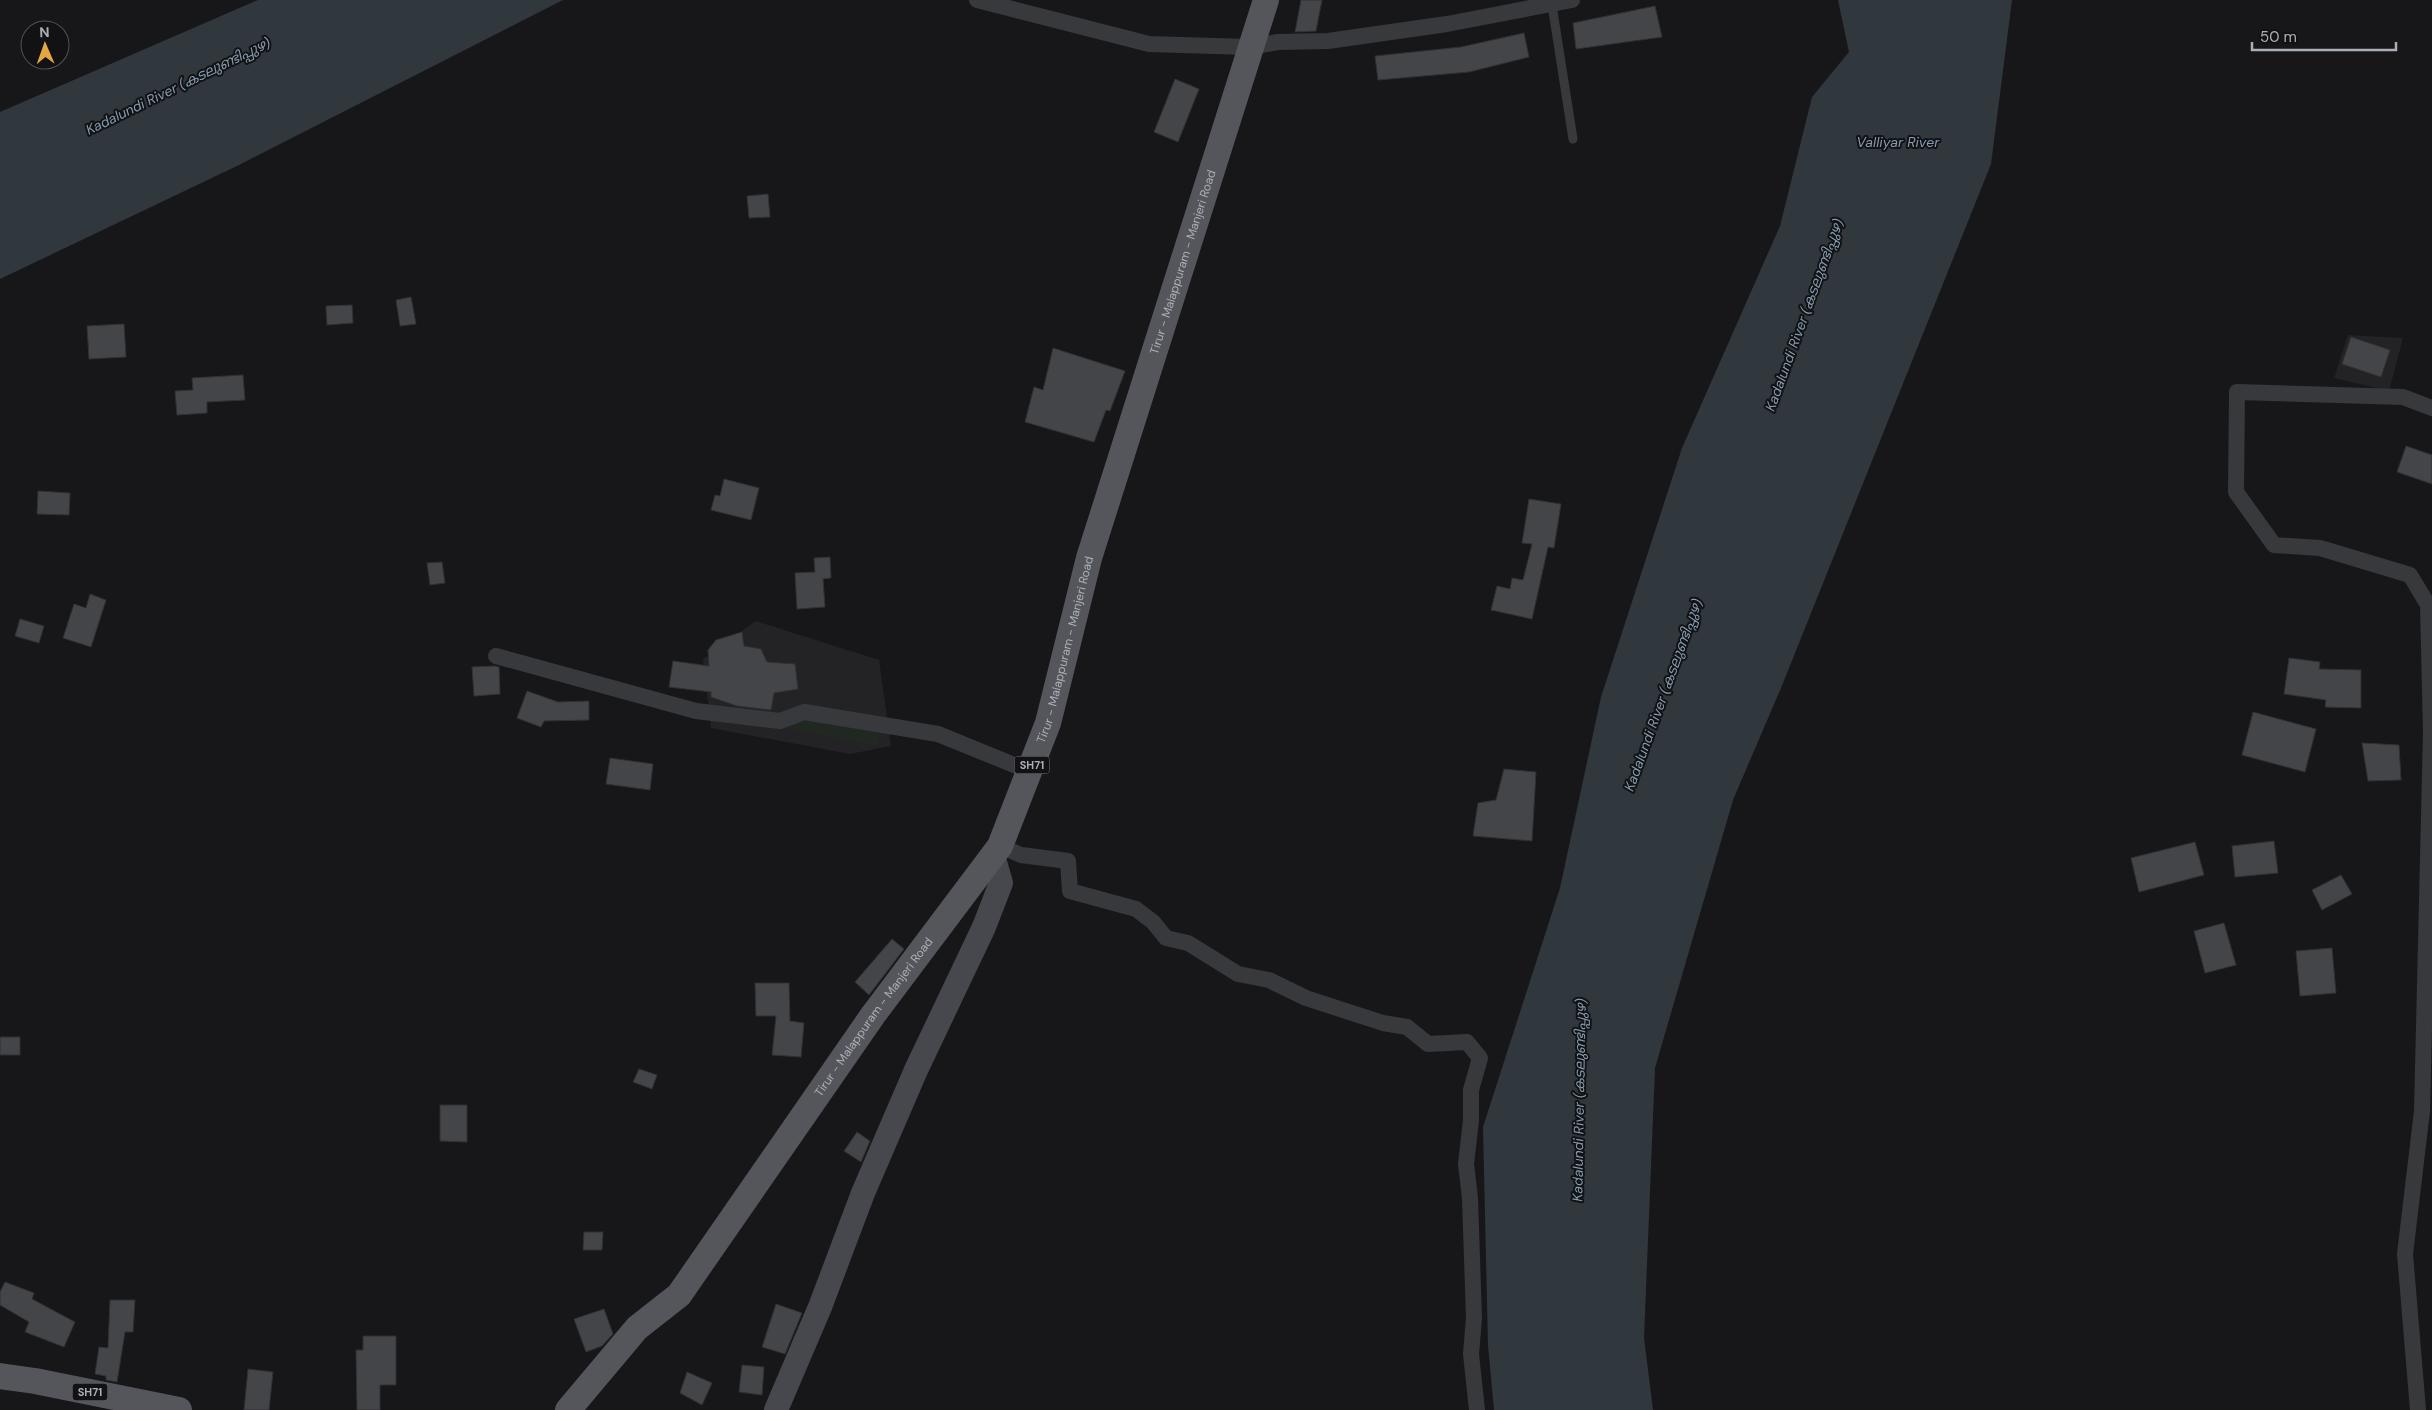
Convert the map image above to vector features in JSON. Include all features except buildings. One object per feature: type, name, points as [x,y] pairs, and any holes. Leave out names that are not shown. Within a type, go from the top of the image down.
[{"type":"main road","name":"Tirur - Malappuram - Manjeri Road","points":[[568,1410],[637,1328],[679,1295],[873,1015],[997,850],[1048,723],[1089,558],[1249,48],[1266,0]]},
{"type":"main road","points":[[776,1410],[820,1307],[864,1192],[916,1070],[984,927],[1001,883],[997,850]]},
{"type":"main road","name":"SH71","points":[[0,1376],[35,1380],[179,1410]]},
{"type":"street","points":[[977,0],[1149,44],[1249,48],[1278,42],[1328,41],[1446,24],[1572,0]]},
{"type":"street","points":[[2418,1410],[2405,1254],[2422,1111],[2431,732],[2428,604],[2410,575],[2320,548],[2274,545],[2236,492],[2237,392],[2403,397],[2432,408]]},
{"type":"street","points":[[496,656],[696,711],[780,722],[804,712],[938,734],[1029,771]]},
{"type":"street","points":[[997,850],[1068,861],[1070,891],[1136,909],[1153,922],[1166,938],[1188,943],[1238,974],[1269,980],[1306,998],[1383,1023],[1407,1027],[1428,1044],[1467,1042],[1480,1058],[1471,1090],[1471,1120],[1466,1164],[1470,1198],[1474,1318],[1471,1354],[1477,1410]]},
{"type":"lane","points":[[1552,4],[1574,139]]},
{"type":"shaded area","points":[[2348,335],[2403,338],[2389,391],[2334,378]]},
{"type":"shaded area","points":[[756,621],[879,660],[891,746],[850,754],[711,728],[703,659]]},
{"type":"shaded area","points":[[813,702],[881,730],[878,746],[787,728],[790,708]]},
{"type":"water","name":"Kadalundi River (കടലുണ്ടിപ്പുഴ)","points":[[258,0],[563,0],[239,165],[0,279],[0,112]]},
{"type":"water","name":"Valliyar River","points":[[1838,0],[2012,0],[1991,164],[1781,688],[1733,800],[1655,1068],[1644,1338],[1653,1410],[1494,1410],[1488,1345],[1483,1127],[1560,888],[1601,697],[1682,448],[1780,226],[1812,97],[1849,52]]}]
